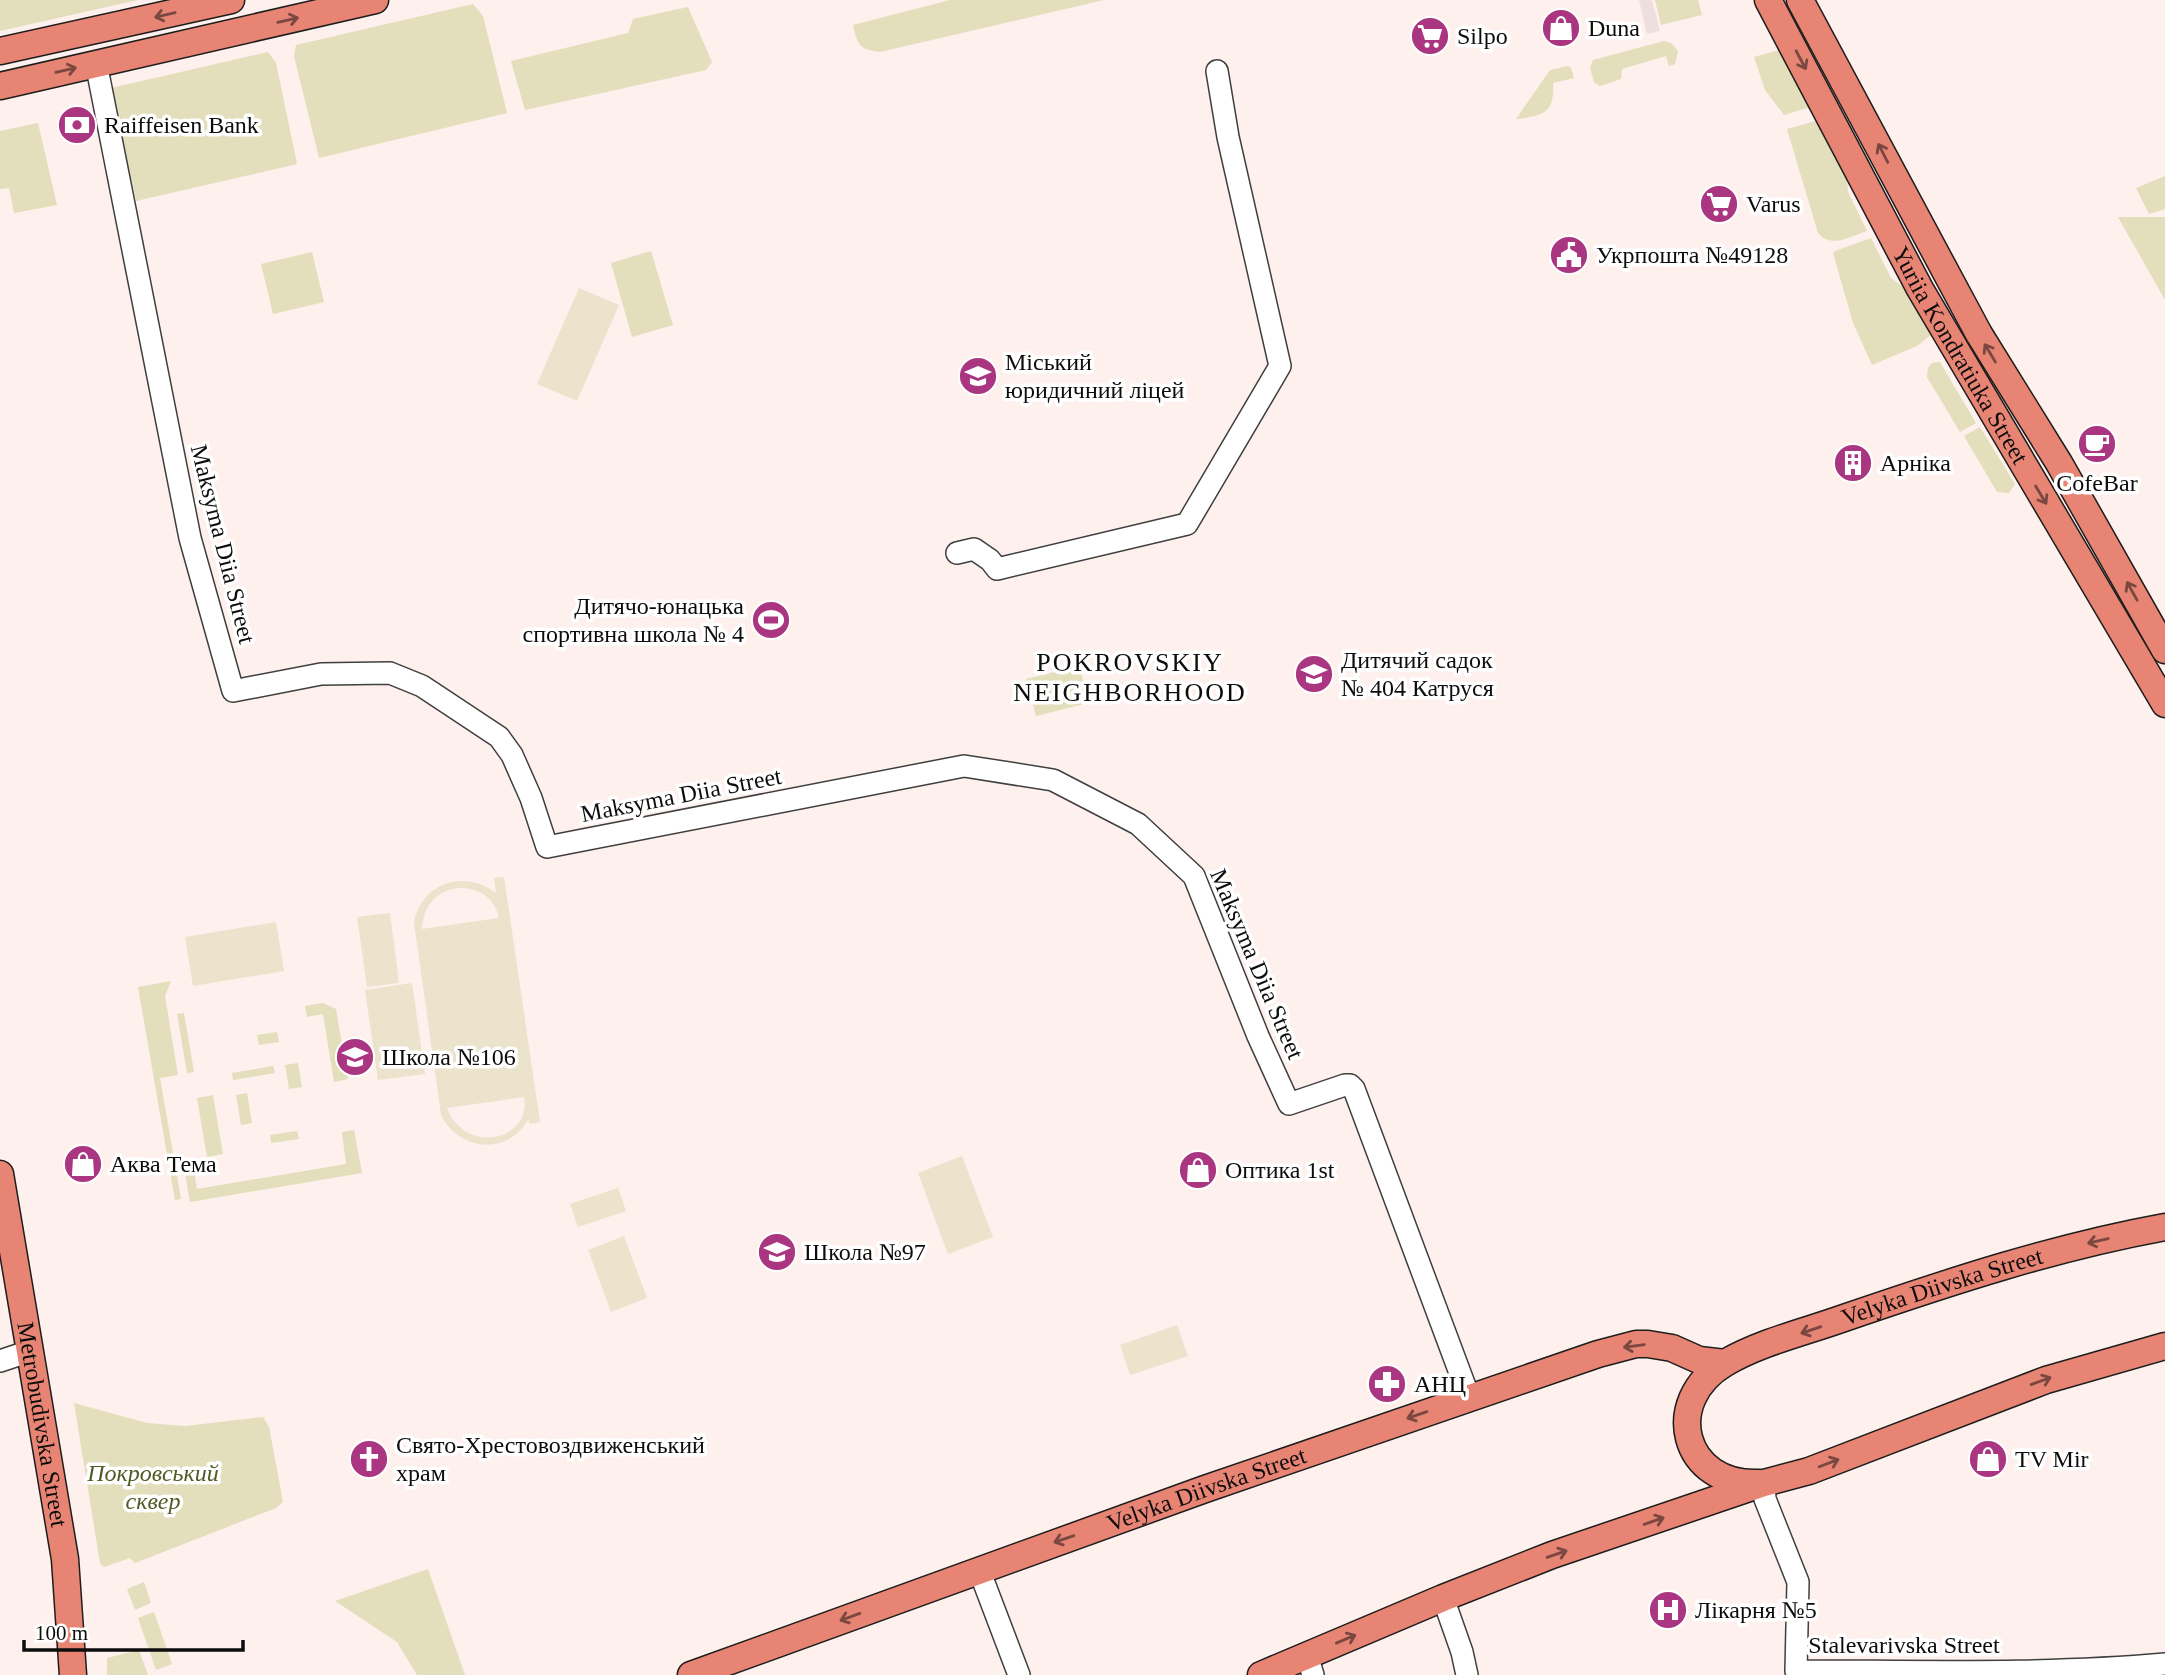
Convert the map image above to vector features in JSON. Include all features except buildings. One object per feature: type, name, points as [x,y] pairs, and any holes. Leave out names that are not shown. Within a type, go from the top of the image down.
[{"type":"main road","points":[[0,51],[231,0]]},
{"type":"main road","points":[[0,86],[375,0]]},
{"type":"main road","name":"Yuriia Kondratiuka Street","points":[[1768,0],[1920,289],[2165,704]]},
{"type":"main road","name":"Yuriia Kondratiuka Street","points":[[1800,0],[1979,334],[2059,463],[2165,650]]},
{"type":"main road","points":[[1841,136],[1868,123]]},
{"type":"main road","points":[[1990,408],[2015,394]]},
{"type":"main road","name":"Metrobudivska Street","points":[[0,1174],[66,1567],[73,1675]]},
{"type":"main road","name":"Velyka Diivska Street","points":[[1764,1483],[1737,1481],[1710,1470],[1692,1450],[1687,1436],[1689,1406],[1699,1386],[1725,1363],[1794,1336],[2008,1265],[2074,1246],[2165,1227]]},
{"type":"main road","name":"Velyka Diivska Street","points":[[691,1675],[985,1567],[1469,1397],[1636,1344],[1661,1345],[1699,1360],[1725,1363]]},
{"type":"main road","name":"Velyka Diivska Street","points":[[1261,1675],[1310,1665],[1443,1598],[1552,1555],[1764,1483],[1808,1471],[2046,1380],[2165,1346]]},
{"type":"street","name":"Maksyma Diia Street","points":[[96,63],[190,538],[233,691],[321,674],[390,673],[422,686],[499,737],[512,755],[531,798],[547,847],[964,766],[1053,780],[1138,824],[1194,876],[1258,1036],[1289,1104],[1345,1084],[1354,1089],[1469,1397]]},
{"type":"street","points":[[957,552],[974,549],[990,560],[997,569],[1187,524],[1280,366],[1228,137],[1217,71]]},
{"type":"street","points":[[0,1361],[30,1351]]},
{"type":"street","name":"Stalevarivska Street","points":[[1764,1483],[1765,1499],[1798,1582],[1796,1671],[2030,1671],[2124,1669],[2165,1664]]},
{"type":"street","points":[[985,1567],[981,1575],[1019,1675]]},
{"type":"street","points":[[1443,1598],[1462,1652],[1466,1675]]},
{"type":"green space","points":[[0,0],[138,0],[0,31]]},
{"type":"green space","points":[[950,0],[1104,0],[880,52],[867,49],[858,42],[853,25]]},
{"type":"green space","points":[[1655,0],[1698,0],[1702,15],[1661,25]]},
{"type":"green space","points":[[473,4],[483,16],[507,113],[319,158],[294,56],[296,45]]},
{"type":"green space","points":[[688,7],[712,62],[706,70],[525,110],[511,61],[628,33],[633,19]]},
{"type":"green space","points":[[1664,41],[1671,43],[1678,51],[1675,64],[1669,66],[1666,56],[1622,69],[1621,79],[1600,86],[1594,82],[1590,68],[1593,60]]},
{"type":"green space","points":[[1779,50],[1811,107],[1784,115],[1765,90],[1754,57]]},
{"type":"green space","points":[[268,52],[276,63],[297,164],[136,201],[132,181],[127,176],[111,88]]},
{"type":"green space","points":[[1568,66],[1574,78],[1553,83],[1552,101],[1545,112],[1516,119],[1550,70]]},
{"type":"green space","points":[[1819,120],[1847,177],[1848,192],[1867,231],[1835,241],[1823,238],[1818,233],[1787,129]]},
{"type":"green space","points":[[38,123],[57,205],[14,213],[9,188],[0,189],[0,131]]},
{"type":"green space","points":[[2165,176],[2165,209],[2149,214],[2136,188]]},
{"type":"green space","points":[[2118,217],[2165,217],[2165,300]]},
{"type":"green space","points":[[1871,238],[1891,278],[1906,289],[1932,334],[1917,346],[1872,365],[1853,323],[1833,253]]},
{"type":"green space","points":[[651,251],[673,325],[632,337],[611,263]]},
{"type":"green space","points":[[312,252],[324,302],[273,314],[261,264]]},
{"type":"green space","points":[[1940,362],[1976,423],[1960,432],[1927,377],[1932,363]]},
{"type":"green space","points":[[1980,427],[2015,484],[2009,493],[1997,492],[1964,436]]},
{"type":"green space","points":[[1080,666],[1088,703],[1036,716],[1026,679]]},
{"type":"green space","points":[[171,981],[165,996],[178,1075],[160,1078],[181,1199],[175,1200],[138,987]]},
{"type":"green space","points":[[323,1003],[336,1009],[348,1079],[334,1082],[323,1014],[307,1017],[305,1006]]},
{"type":"green space","points":[[184,1013],[194,1072],[187,1073],[177,1014]]},
{"type":"green space","points":[[277,1032],[279,1042],[259,1045],[257,1035]]},
{"type":"green space","points":[[298,1063],[302,1087],[289,1089],[285,1065]]},
{"type":"green space","points":[[273,1066],[275,1073],[233,1080],[232,1073]]},
{"type":"green space","points":[[247,1093],[252,1123],[241,1125],[236,1095]]},
{"type":"green space","points":[[213,1095],[223,1154],[207,1157],[197,1098]]},
{"type":"green space","points":[[354,1130],[362,1173],[190,1202],[183,1161],[192,1160],[197,1189],[346,1164],[342,1132]]},
{"type":"green space","points":[[297,1131],[299,1139],[271,1143],[270,1135]]},
{"type":"green space","name":"Покровський сквер","points":[[74,1403],[147,1423],[185,1426],[263,1417],[269,1427],[283,1502],[276,1508],[135,1563],[130,1558],[104,1567],[100,1563]]},
{"type":"green space","points":[[428,1569],[465,1675],[417,1675],[397,1642],[335,1601]]},
{"type":"green space","points":[[144,1582],[151,1603],[135,1610],[127,1589]]},
{"type":"green space","points":[[154,1612],[172,1664],[156,1670],[138,1618]]},
{"type":"green space","points":[[139,1650],[148,1675],[107,1675],[107,1658]]},
{"type":"shaded area","points":[[1639,0],[1652,0],[1660,31],[1647,34]]},
{"type":"shaded area","points":[[579,288],[619,305],[577,401],[537,384]]},
{"type":"shaded area","points":[[504,877],[540,1122],[530,1124],[528,1120],[519,1132],[508,1139],[496,1144],[483,1144],[459,1136],[441,1115],[414,922],[426,897],[435,889],[459,881],[484,886],[496,893],[494,878]],"holes":[[[457,888],[472,889],[484,895],[494,904],[499,918],[422,929],[425,914],[432,902],[442,893]],[[524,1097],[524,1112],[518,1123],[509,1132],[496,1137],[468,1133],[456,1123],[447,1108]]]},
{"type":"shaded area","points":[[390,913],[399,983],[367,987],[357,917]]},
{"type":"shaded area","points":[[276,922],[284,971],[193,986],[185,937]]},
{"type":"shaded area","points":[[412,983],[425,1074],[378,1080],[365,990]]},
{"type":"shaded area","points":[[962,1156],[993,1237],[948,1254],[918,1173]]},
{"type":"shaded area","points":[[618,1188],[626,1211],[578,1227],[570,1204]]},
{"type":"shaded area","points":[[624,1236],[647,1298],[611,1312],[588,1250]]},
{"type":"shaded area","points":[[1177,1325],[1188,1356],[1130,1375],[1120,1345]]},
{"type":"place","name":"Duna","points":[[1561,28]]},
{"type":"place","name":"Silpo","points":[[1430,36]]},
{"type":"place","name":"Raiffeisen Bank","points":[[77,125]]},
{"type":"place","name":"Varus","points":[[1719,204]]},
{"type":"place","name":"Укрпошта №49128","points":[[1569,255]]},
{"type":"place","name":"Міський юридичний ліцей","points":[[978,376]]},
{"type":"place","name":"CofeBar","points":[[2097,444]]},
{"type":"place","name":"Арніка","points":[[1853,463]]},
{"type":"place","name":"Дитячо-юнацька спортивна школа № 4","points":[[771,620]]},
{"type":"place","name":"Дитячий садок № 404 Катруся","points":[[1314,674]]},
{"type":"place","name":"Школа №106","points":[[355,1057]]},
{"type":"place","name":"Аква Тема","points":[[83,1164]]},
{"type":"place","name":"Оптика 1st","points":[[1198,1170]]},
{"type":"place","name":"Школа №97","points":[[777,1252]]},
{"type":"place","name":"АНЦ","points":[[1387,1384]]},
{"type":"place","name":"Свято-Хрестовоздвиженський храм","points":[[369,1459]]},
{"type":"place","name":"TV Mir","points":[[1988,1459]]},
{"type":"place","name":"Лікарня №5","points":[[1668,1610]]},
{"type":"district","name":"POKROVSKIY NEIGHBORHOOD","points":[[1130,677]]}]
